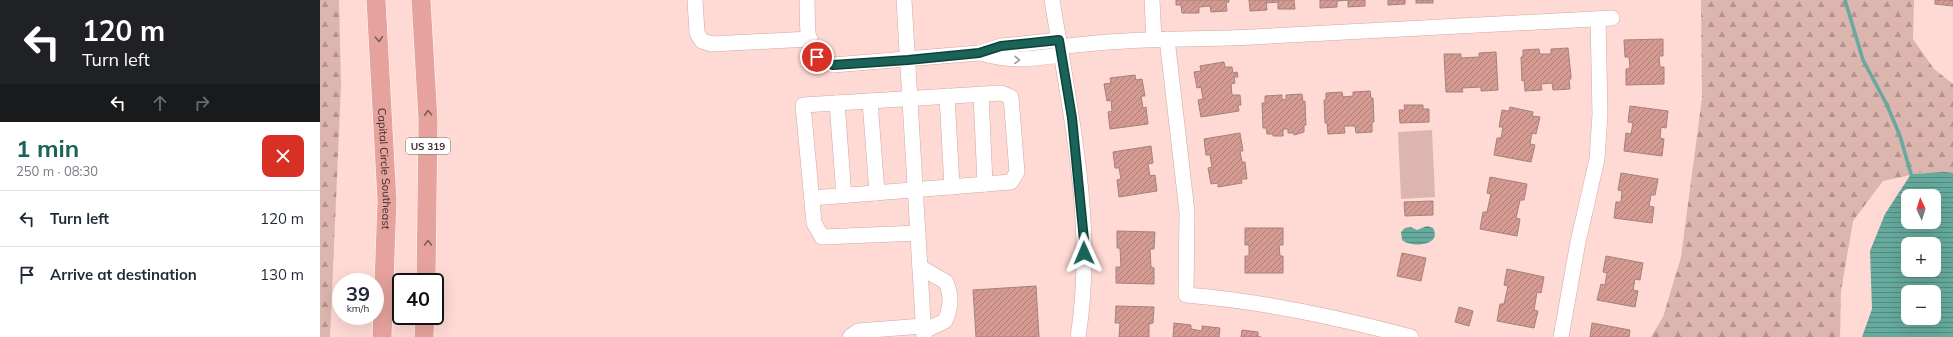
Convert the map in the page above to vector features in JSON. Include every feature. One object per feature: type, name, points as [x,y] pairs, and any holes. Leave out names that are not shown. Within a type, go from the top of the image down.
[{"type":"main road","name":"Capital Circle Southeast","points":[[376,0],[387,201],[382,337]]},
{"type":"main road","name":"US 319","points":[[421,0],[428,120],[426,273]]},
{"type":"main road","points":[[424,337],[425,325]]},
{"type":"street","points":[[695,0],[697,33],[702,41],[712,44],[810,39]]},
{"type":"street","points":[[807,0],[810,39],[813,50],[817,57],[833,65],[979,53],[1001,46],[1060,48],[1087,43],[1161,39],[1253,37],[1605,19],[1597,159],[1578,242],[1561,337]]},
{"type":"street","points":[[904,0],[924,331]]},
{"type":"street","points":[[1052,0],[1072,118],[1084,240],[1082,292],[1078,337]]},
{"type":"street","points":[[1152,0],[1161,39],[1187,212],[1186,295],[1234,299],[1298,310],[1357,322],[1393,335],[1411,337]]},
{"type":"street","points":[[812,198],[1011,182],[1017,172],[1011,97],[1001,93],[803,105],[814,223],[822,237],[918,233]]},
{"type":"street","points":[[981,94],[985,184]]},
{"type":"street","points":[[947,96],[952,187]]},
{"type":"street","points":[[870,101],[877,193]]},
{"type":"street","points":[[837,103],[844,196]]},
{"type":"street","points":[[850,337],[858,331],[924,331],[945,322],[950,311],[950,297],[946,282],[920,267]]},
{"type":"green space","points":[[320,0],[339,0],[341,86],[330,337],[320,337]]},
{"type":"green space","points":[[1701,0],[1914,0],[1913,39],[1934,69],[1953,84],[1953,174],[1920,173],[1883,181],[1853,221],[1841,291],[1840,337],[1651,337],[1663,317],[1681,257],[1702,98]]},
{"type":"green space","points":[[1432,130],[1435,197],[1401,199],[1398,132]]},
{"type":"water","points":[[1953,173],[1953,337],[1862,337],[1872,309],[1870,251],[1885,214],[1901,189],[1901,229],[1941,229],[1941,189],[1901,189],[1911,174]]},
{"type":"water","points":[[1427,226],[1433,228],[1435,234],[1434,239],[1430,242],[1425,244],[1412,244],[1406,243],[1402,240],[1401,232],[1405,228],[1411,227],[1417,230]]},
{"type":"building","points":[[1176,0],[1229,0],[1229,2],[1226,3],[1227,11],[1211,12],[1210,6],[1199,7],[1199,13],[1182,13],[1181,5],[1176,5]]},
{"type":"building","points":[[1249,0],[1294,0],[1295,9],[1278,9],[1278,2],[1266,3],[1267,10],[1250,11]]},
{"type":"building","points":[[1320,0],[1348,0],[1337,1],[1337,7],[1320,8]]},
{"type":"building","points":[[1348,0],[1365,0],[1365,6],[1348,7]]},
{"type":"building","points":[[1388,0],[1405,0],[1405,4],[1388,5]]},
{"type":"building","points":[[1416,0],[1433,0],[1433,3],[1416,3]]},
{"type":"building","points":[[1935,0],[1953,0],[1953,6],[1935,4]]},
{"type":"building","points":[[1663,39],[1663,56],[1659,56],[1660,67],[1664,67],[1664,84],[1626,85],[1626,69],[1630,68],[1629,57],[1625,57],[1624,40]]},
{"type":"building","points":[[1568,48],[1571,76],[1571,79],[1569,79],[1570,89],[1553,90],[1552,83],[1541,84],[1542,90],[1525,91],[1524,80],[1522,81],[1521,57],[1523,57],[1523,50],[1539,49],[1540,54],[1551,54],[1551,49]]},
{"type":"building","points":[[1496,52],[1498,90],[1481,91],[1481,87],[1462,88],[1463,92],[1446,92],[1444,54],[1461,54],[1461,58],[1479,57],[1479,53]]},
{"type":"building","points":[[1224,62],[1225,67],[1232,67],[1233,73],[1237,72],[1238,77],[1234,77],[1235,83],[1231,84],[1232,95],[1240,95],[1241,105],[1238,105],[1239,111],[1201,117],[1198,100],[1203,99],[1201,87],[1197,88],[1194,72],[1201,71],[1200,66]]},
{"type":"building","points":[[1135,75],[1136,80],[1142,79],[1145,96],[1141,96],[1143,108],[1146,107],[1148,124],[1110,129],[1108,112],[1112,111],[1111,100],[1107,101],[1104,84],[1111,83],[1110,78]]},
{"type":"building","points":[[1370,91],[1371,98],[1373,98],[1374,122],[1372,122],[1372,132],[1356,133],[1355,126],[1344,126],[1345,133],[1328,134],[1327,123],[1325,123],[1324,100],[1326,100],[1326,93],[1342,92],[1343,97],[1353,96],[1353,92]]},
{"type":"building","points":[[1302,94],[1303,102],[1305,101],[1306,125],[1304,125],[1304,132],[1294,135],[1294,133],[1288,133],[1288,129],[1283,129],[1283,136],[1273,136],[1273,134],[1267,134],[1266,128],[1263,128],[1262,103],[1265,103],[1265,96],[1282,95],[1282,100],[1286,99],[1286,95]]},
{"type":"building","points":[[1404,105],[1423,105],[1423,109],[1429,109],[1429,122],[1400,123],[1399,110],[1405,110]]},
{"type":"building","points":[[1630,106],[1668,111],[1666,128],[1661,127],[1660,138],[1664,139],[1662,156],[1624,151],[1626,133],[1631,134],[1633,123],[1628,122]]},
{"type":"building","points":[[1510,107],[1533,112],[1532,116],[1540,117],[1536,134],[1532,133],[1530,144],[1535,145],[1531,162],[1494,155],[1497,138],[1501,138],[1503,127],[1499,127],[1502,110],[1509,111]]},
{"type":"building","points":[[1240,133],[1243,151],[1240,151],[1242,162],[1245,162],[1247,179],[1241,179],[1242,183],[1218,187],[1218,183],[1211,184],[1208,168],[1212,167],[1210,155],[1206,155],[1204,139]]},
{"type":"building","points":[[1151,146],[1153,163],[1148,164],[1150,176],[1155,175],[1157,191],[1119,197],[1117,180],[1121,179],[1119,168],[1115,168],[1113,152]]},
{"type":"building","points":[[1621,173],[1658,179],[1655,195],[1651,195],[1649,206],[1654,207],[1652,223],[1614,218],[1616,202],[1621,202],[1622,191],[1618,190]]},
{"type":"building","points":[[1490,177],[1527,184],[1524,200],[1520,200],[1516,218],[1520,219],[1517,236],[1480,229],[1483,212],[1487,212],[1491,194],[1487,193]]},
{"type":"building","points":[[1433,201],[1433,215],[1405,216],[1404,202]]},
{"type":"building","points":[[1245,228],[1283,228],[1283,245],[1279,245],[1280,256],[1283,256],[1283,273],[1245,273],[1245,256],[1249,256],[1249,245],[1245,245]]},
{"type":"building","points":[[1117,231],[1155,232],[1154,249],[1150,249],[1151,267],[1154,268],[1154,284],[1116,283],[1116,267],[1121,267],[1120,248],[1117,248]]},
{"type":"building","points":[[1402,253],[1426,258],[1421,281],[1397,276]]},
{"type":"building","points":[[1606,256],[1643,263],[1640,280],[1635,279],[1633,290],[1638,291],[1635,307],[1597,300],[1601,284],[1605,285],[1607,273],[1603,272]]},
{"type":"building","points":[[1507,269],[1544,277],[1541,293],[1537,292],[1534,310],[1538,311],[1534,328],[1497,321],[1500,304],[1504,304],[1508,286],[1504,285]]},
{"type":"building","points":[[1036,286],[1039,337],[976,337],[973,290]]},
{"type":"building","points":[[1116,306],[1154,307],[1153,323],[1149,324],[1149,337],[1119,337],[1120,323],[1115,323]]},
{"type":"building","points":[[1459,307],[1473,311],[1469,326],[1455,322]]},
{"type":"building","points":[[1174,323],[1191,325],[1191,329],[1202,331],[1202,326],[1220,328],[1219,337],[1173,337]]},
{"type":"building","points":[[1592,323],[1630,330],[1629,337],[1590,337]]},
{"type":"building","points":[[1242,330],[1258,332],[1258,337],[1241,337]]},
{"type":"waterway","points":[[1845,0],[1863,60],[1887,105],[1900,136],[1911,174]]},
{"type":"route","points":[[817,57],[833,65],[908,60],[979,53],[1001,46],[1042,43],[1059,40],[1072,118],[1084,253]]}]
